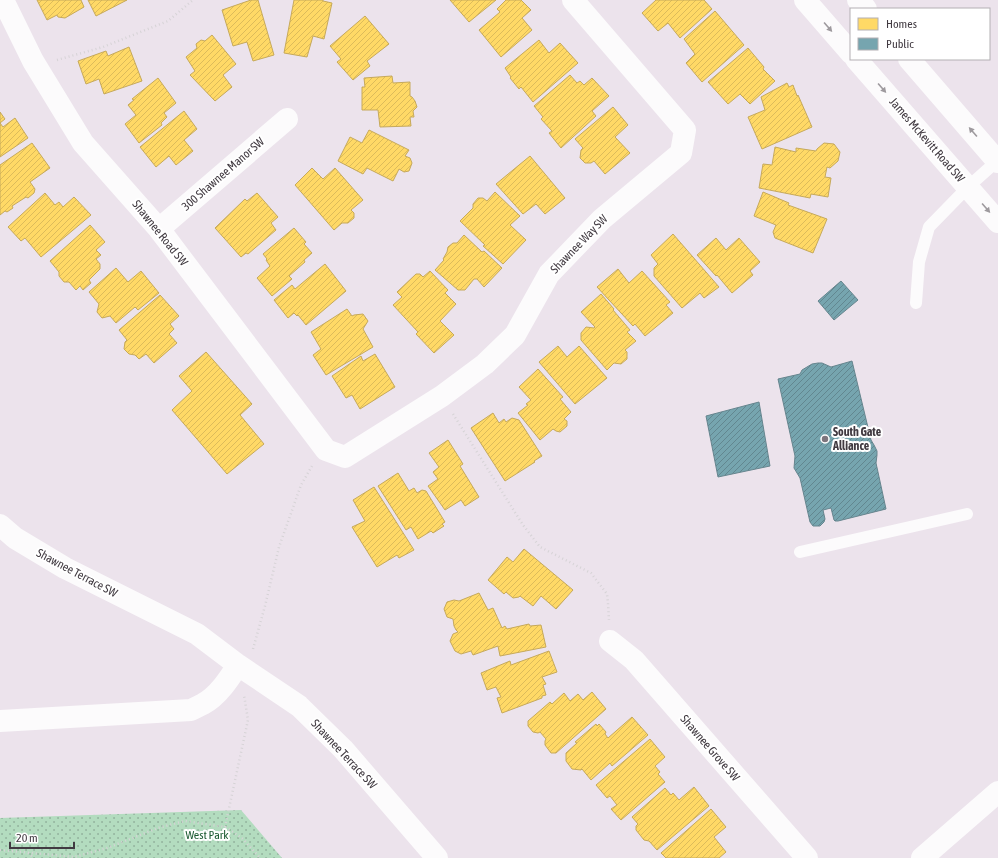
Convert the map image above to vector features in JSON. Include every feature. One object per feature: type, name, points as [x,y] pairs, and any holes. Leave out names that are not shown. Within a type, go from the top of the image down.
[{"type":"street","name":"Shawnee Road SW","points":[[3,0],[36,66],[83,142],[159,229],[331,452]]},
{"type":"street","name":"Shawnee Way SW","points":[[331,452],[345,457],[442,396],[485,364],[514,334],[549,274],[602,219],[681,153],[685,130],[573,0]]},
{"type":"street","points":[[805,0],[850,52]]},
{"type":"street","points":[[858,0],[865,8]]},
{"type":"street","name":"James McKevitt Road SW","points":[[857,60],[998,222]]},
{"type":"street","points":[[910,60],[998,161]]},
{"type":"street","name":"300 Shawnee Manor SW","points":[[159,229],[286,119]]},
{"type":"street","name":"Shawnee Terrace SW","points":[[0,525],[15,538],[64,568],[198,634],[243,668],[299,706],[343,749],[437,858]]},
{"type":"street","name":"Shawnee Grove SW","points":[[610,641],[634,660],[807,858]]},
{"type":"street","points":[[0,721],[191,710],[204,704],[216,694],[228,680],[243,668]]},
{"type":"street","points":[[922,858],[998,792]]},
{"type":"lane","points":[[916,303],[919,262],[929,227],[968,188],[998,161]]},
{"type":"lane","points":[[800,552],[967,514]]},
{"type":"path","points":[[36,66],[103,47],[168,22],[193,0]]},
{"type":"path","points":[[442,396],[523,525],[540,547],[591,573],[607,594],[610,641]]},
{"type":"path","points":[[225,827],[248,720],[243,688],[243,668],[265,606],[279,547],[301,485],[309,470],[331,452]]},
{"type":"path","points":[[0,850],[74,857],[107,848],[158,828],[185,822],[225,827],[243,839],[260,858]]},
{"type":"path","points":[[28,852],[34,858]]},
{"type":"green space","name":"West Park","points":[[241,810],[282,858],[0,858],[0,818]]},
{"type":"building: Homes","points":[[37,0],[81,0],[84,7],[65,18],[58,17],[57,15],[47,20]]},
{"type":"building: Homes","points":[[88,0],[127,0],[96,16]]},
{"type":"building: Homes","points":[[251,0],[258,0],[274,55],[253,61],[247,42],[233,46],[222,10]]},
{"type":"building: Homes","points":[[294,0],[323,0],[332,3],[324,39],[313,36],[307,57],[284,53]]},
{"type":"building: Homes","points":[[450,0],[496,0],[469,22]]},
{"type":"building: Homes","points":[[506,0],[521,0],[531,10],[522,18],[532,30],[501,57],[479,30],[500,12],[497,9]]},
{"type":"building: Homes","points":[[656,0],[704,0],[712,9],[680,38],[668,23],[658,31],[642,13]]},
{"type":"building: Homes","points":[[715,11],[744,45],[702,82],[686,63],[695,54],[684,39]]},
{"type":"building: Homes","points":[[365,16],[389,44],[367,61],[370,66],[353,80],[337,62],[341,59],[330,46]]},
{"type":"building: Homes","points":[[212,35],[236,64],[223,75],[232,87],[215,101],[190,75],[195,71],[186,57],[197,48],[196,44],[201,40],[205,41]]},
{"type":"building: Homes","points":[[539,40],[549,53],[560,43],[578,63],[533,102],[521,87],[519,89],[510,78],[511,77],[505,68]]},
{"type":"building: Homes","points":[[129,47],[142,81],[104,94],[99,79],[86,84],[78,61],[106,51],[108,56]]},
{"type":"building: Homes","points":[[748,48],[764,67],[763,69],[775,81],[750,104],[740,94],[728,104],[708,82]]},
{"type":"building: Homes","points":[[570,75],[577,83],[580,81],[584,85],[592,78],[609,96],[592,111],[596,116],[561,148],[549,133],[552,131],[541,119],[543,117],[534,106]]},
{"type":"building: Homes","points":[[392,76],[393,83],[410,82],[410,96],[415,101],[417,107],[413,111],[414,117],[410,117],[411,126],[380,127],[378,110],[362,110],[362,87],[365,87],[364,78]]},
{"type":"building: Homes","points":[[158,78],[176,103],[164,113],[167,117],[161,123],[162,125],[139,143],[125,124],[136,115],[128,105],[134,100],[132,99]]},
{"type":"building: Homes","points":[[787,83],[789,87],[793,85],[812,127],[762,149],[748,117],[765,110],[761,97]]},
{"type":"building: Homes","points":[[613,107],[628,125],[615,137],[630,153],[605,174],[594,161],[591,163],[585,163],[580,158],[581,150],[583,148],[575,139]]},
{"type":"building: Homes","points":[[184,111],[197,129],[184,140],[193,151],[176,165],[169,156],[156,167],[140,147]]},
{"type":"building: Homes","points":[[0,112],[5,119],[0,123]]},
{"type":"building: Homes","points":[[15,118],[28,138],[0,157],[0,123],[3,127]]},
{"type":"building: Homes","points":[[369,130],[409,150],[405,156],[410,158],[412,163],[409,171],[404,172],[399,169],[393,181],[367,168],[363,174],[338,161],[350,137],[362,143]]},
{"type":"building: Homes","points":[[32,143],[50,168],[30,182],[35,189],[34,193],[28,198],[26,197],[12,206],[13,208],[7,212],[5,211],[0,215],[0,165]]},
{"type":"building: Homes","points":[[824,143],[834,144],[840,152],[838,161],[830,168],[827,167],[825,177],[831,178],[828,197],[811,194],[810,198],[759,188],[763,164],[772,165],[775,147],[796,152],[796,148],[816,151]]},
{"type":"building: Homes","points":[[530,156],[565,198],[545,214],[536,204],[523,214],[496,184]]},
{"type":"building: Homes","points":[[312,168],[323,179],[335,168],[363,200],[351,210],[354,213],[354,218],[348,223],[342,223],[334,230],[295,185]]},
{"type":"building: Homes","points":[[495,192],[520,216],[510,225],[526,240],[503,264],[483,246],[485,245],[460,221],[473,208],[473,204],[478,198],[483,198],[487,201]]},
{"type":"building: Homes","points":[[763,192],[789,203],[788,205],[827,219],[813,253],[775,238],[773,232],[776,225],[754,216]]},
{"type":"building: Homes","points":[[45,193],[55,205],[59,202],[63,207],[74,197],[91,215],[41,257],[25,238],[21,241],[8,227]]},
{"type":"building: Homes","points":[[257,193],[278,217],[271,223],[276,230],[248,254],[246,253],[241,257],[215,228],[245,199],[247,201]]},
{"type":"building: Homes","points":[[90,225],[105,242],[96,250],[101,255],[96,259],[100,264],[100,269],[89,280],[91,283],[83,290],[80,286],[76,290],[69,282],[64,282],[59,276],[59,272],[50,261]]},
{"type":"building: Homes","points":[[294,228],[306,242],[304,244],[312,253],[304,260],[305,262],[289,276],[292,279],[272,296],[257,278],[270,266],[263,254]]},
{"type":"building: Homes","points":[[673,234],[719,287],[704,298],[700,293],[682,308],[654,276],[654,268],[658,264],[651,255]]},
{"type":"building: Homes","points":[[464,235],[502,268],[484,287],[477,279],[474,279],[465,290],[458,290],[435,270],[444,260],[443,259],[448,247],[453,243],[457,243]]},
{"type":"building: Homes","points":[[716,238],[726,250],[739,238],[760,262],[750,271],[753,275],[732,293],[697,255]]},
{"type":"building: Homes","points":[[325,264],[346,291],[306,325],[298,315],[297,316],[294,313],[288,318],[274,300],[292,285],[295,289]]},
{"type":"building: Homes","points":[[116,268],[128,282],[141,271],[159,293],[138,310],[135,307],[116,323],[110,316],[102,318],[97,312],[99,304],[89,292]]},
{"type":"building: Homes","points":[[618,269],[629,283],[642,271],[670,302],[666,305],[673,313],[645,336],[635,324],[633,326],[597,287]]},
{"type":"building: Homes","points":[[430,271],[448,290],[445,293],[456,304],[440,321],[454,335],[434,353],[416,334],[418,332],[393,305],[402,297],[397,292],[416,274],[420,274],[423,277]]},
{"type":"building: Homes","points":[[601,294],[630,330],[627,332],[636,341],[625,350],[627,352],[627,359],[621,364],[614,363],[607,370],[581,340],[581,333],[586,327],[595,327],[581,312]]},
{"type":"building: Homes","points":[[160,295],[179,316],[170,324],[174,329],[169,334],[177,343],[154,363],[146,354],[139,359],[135,355],[129,354],[124,349],[125,342],[127,340],[119,330]]},
{"type":"building: Homes","points":[[347,309],[352,316],[363,314],[368,321],[363,329],[373,347],[326,375],[313,355],[321,349],[311,332]]},
{"type":"building: Homes","points":[[558,346],[567,357],[579,346],[607,378],[575,404],[539,362]]},
{"type":"building: Homes","points":[[206,352],[252,404],[240,415],[264,444],[227,474],[172,410],[192,391],[179,376]]},
{"type":"building: Homes","points":[[375,354],[395,387],[360,409],[352,395],[346,398],[332,376],[361,356],[363,361]]},
{"type":"building: Homes","points":[[538,369],[563,397],[560,399],[571,412],[564,419],[567,421],[567,426],[560,432],[553,429],[540,440],[518,413],[528,405],[526,404],[531,400],[519,387]]},
{"type":"building: Homes","points":[[493,413],[499,423],[504,419],[506,422],[512,418],[519,420],[542,456],[505,481],[471,428]]},
{"type":"building: Homes","points":[[448,440],[463,464],[460,466],[479,497],[465,506],[461,500],[445,510],[428,486],[438,479],[433,472],[439,467],[429,453]]},
{"type":"building: Homes","points":[[398,473],[409,491],[414,488],[417,493],[422,490],[426,491],[445,522],[442,524],[444,526],[433,533],[431,531],[418,539],[411,527],[406,530],[378,486]]},
{"type":"building: Homes","points":[[374,487],[414,550],[399,558],[397,555],[377,567],[352,527],[365,521],[353,500]]},
{"type":"building: Homes","points":[[524,549],[573,590],[556,609],[541,596],[533,606],[520,596],[513,598],[506,592],[504,594],[488,580],[507,557],[513,562]]},
{"type":"building: Homes","points":[[479,593],[488,610],[493,608],[502,628],[505,626],[507,629],[529,624],[530,626],[541,625],[546,647],[500,656],[498,646],[473,655],[471,651],[461,654],[455,651],[450,641],[453,634],[458,632],[454,626],[453,619],[447,617],[444,609],[447,602],[454,600],[459,601]]},
{"type":"building: Homes","points":[[549,651],[557,672],[542,677],[546,684],[543,685],[546,695],[542,696],[542,698],[502,713],[497,698],[501,697],[496,687],[487,690],[481,673],[510,661],[511,665]]},
{"type":"building: Homes","points":[[592,692],[606,709],[556,753],[551,753],[545,745],[546,739],[540,732],[533,732],[528,726],[528,721],[550,702],[552,704],[564,693],[570,701],[578,694],[583,700]]},
{"type":"building: Homes","points":[[632,717],[648,735],[612,766],[610,763],[591,780],[582,769],[572,769],[566,761],[566,753],[577,743],[575,742],[596,724],[597,726],[599,724],[606,732],[605,734],[608,738]]},
{"type":"building: Homes","points":[[650,739],[665,757],[655,766],[660,772],[658,774],[665,782],[621,820],[611,809],[617,805],[610,796],[607,798],[596,785]]},
{"type":"building: Homes","points":[[694,787],[709,806],[657,850],[649,841],[644,840],[636,830],[636,826],[638,824],[632,817],[665,788],[671,795],[673,793],[679,800]]},
{"type":"building: Homes","points":[[711,809],[726,827],[714,837],[726,852],[719,858],[666,858],[661,853]]},
{"type":"building: Public","points":[[841,281],[858,300],[834,320],[818,301]]},
{"type":"building: Public","name":"South Gate Alliance","points":[[852,361],[871,440],[877,451],[876,463],[886,509],[835,521],[831,508],[823,510],[825,519],[820,526],[813,526],[810,522],[800,478],[794,468],[795,456],[778,379],[800,374],[802,370],[812,364],[822,363],[831,367]]},
{"type":"building: Public","points":[[759,402],[770,466],[718,477],[706,416]]},
{"type":"place","name":"South Gate Alliance","points":[[825,439]]}]
